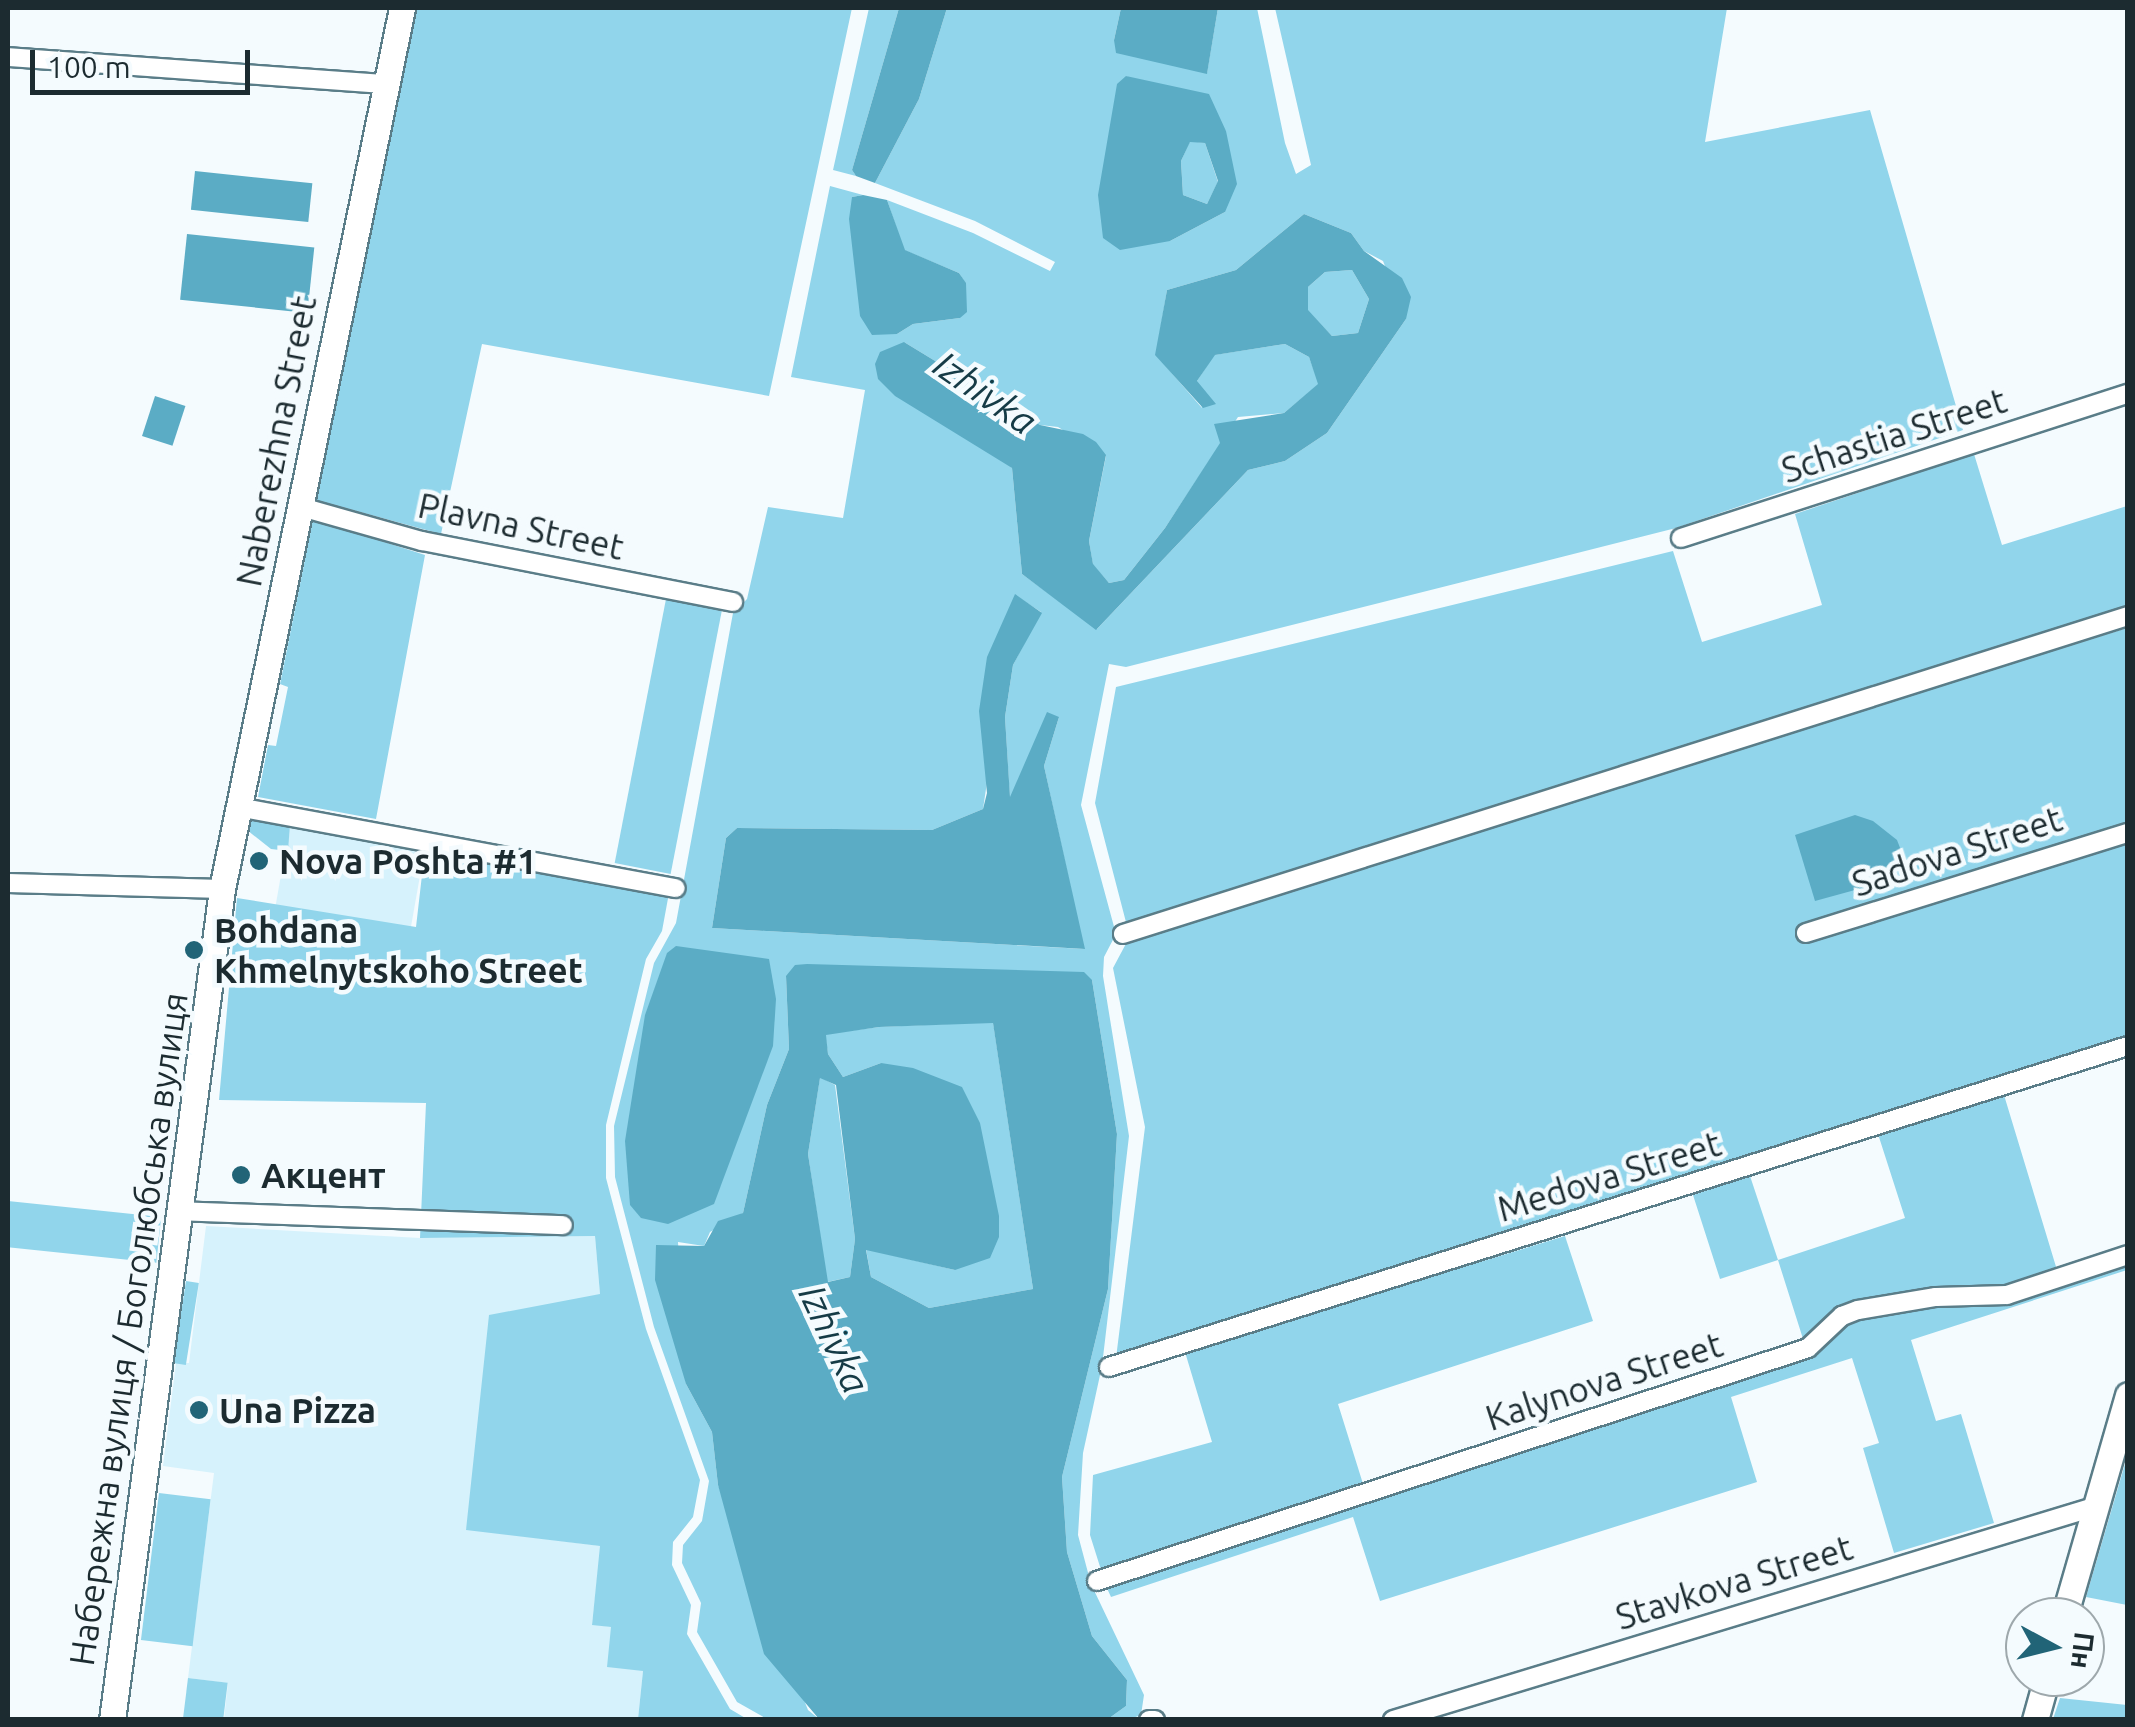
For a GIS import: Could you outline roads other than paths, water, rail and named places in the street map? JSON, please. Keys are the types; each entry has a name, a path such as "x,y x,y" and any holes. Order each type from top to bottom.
{"street":[{"name":"Naberezhna Street","path":"222,889 402,8"},
{"path":"8,58 386,84"},
{"name":"Schastia Street","path":"1681,538 2128,394"},
{"name":"Plavna Street","path":"298,506 422,541 733,602"},
{"path":"1124,934 2128,616"},
{"path":"238,807 676,888"},
{"name":"Sadova Street","path":"1806,934 2128,832"},
{"path":"8,883 222,889"},
{"name":"Набережна вулиця / Боголюбська вулиця","path":"112,1720 222,889"},
{"name":"Medova Street","path":"1109,1367 2128,1046"},
{"path":"177,1211 562,1225"},
{"name":"Kalynova Street","path":"1097,1581 1808,1348 1842,1316 1858,1310 1936,1296 2007,1295 2128,1255"},
{"path":"2069,1597 2128,1394"},
{"name":"Stavkova Street","path":"1393,1720 2094,1507"}],"water":[{"path":"899,8 947,8 919,99 875,183 856,176 852,170"},
{"path":"1121,8 1218,8 1207,74 1116,53 1114,40"},
{"path":"1126,76 1209,94 1226,131 1237,184 1225,212 1170,241 1120,250 1103,238 1098,195 1117,84","holes":["1190,142 1205,143 1218,181 1207,204 1183,195 1181,161"]},
{"path":"195,171 312,183 308,222 191,210"},
{"path":"852,197 887,200 905,250 959,273 966,283 967,312 960,318 913,324 897,334 872,335 860,316 849,219"},
{"name":"Izhivka","path":"1304,214 1351,233 1364,251 1402,278 1411,297 1406,319 1327,433 1285,461 1248,470 1096,630 1022,574 1012,468 895,396 878,379 875,364 880,352 904,342 1040,425 1083,434 1096,442 1106,455 1089,541 1093,564 1109,583 1124,580 1165,528 1220,443 1214,424 1284,413 1318,384 1309,357 1285,344 1215,355 1197,381 1216,404 1203,408 1155,355 1167,290 1236,270","holes":["1352,270 1369,299 1358,333 1332,336 1308,310 1308,287 1325,272"]},
{"path":"187,234 314,247 307,313 180,300"},
{"path":"155,396 185,406 172,446 142,436"},
{"path":"1015,594 1042,613 1013,665 1005,717 1010,797 1047,712 1059,717 1044,766 1085,949 712,928 726,838 737,828 932,830 983,809 987,793 979,711 987,657"},
{"path":"1855,815 1873,821 1897,840 1902,853 1884,882 1815,901 1795,835"},
{"path":"676,946 769,959 776,999 773,1046 714,1204 668,1224 641,1218 630,1205 625,1141 645,1015 667,953"},
{"name":"Izhivka","path":"795,965 1084,972 1092,980 1117,1134 1108,1289 1062,1477 1067,1552 1092,1636 1127,1680 1126,1706 1108,1719 819,1719 764,1654 718,1485 712,1432 686,1384 655,1280 656,1245 704,1246 718,1221 743,1213 767,1105 789,1049 786,976","holes":["993,1023 1033,1289 929,1308 871,1277 866,1250 955,1270 990,1258 999,1237 999,1216 980,1123 962,1087 913,1068 881,1063 843,1077 828,1054 826,1035 879,1027","820,1078 836,1085 855,1239 850,1277 828,1282 808,1154"]}],"place":[{"name":"Nova Poshta #1","path":"259,861"},
{"name":"Bohdana Khmelnytskoho Street","path":"194,950"},
{"name":"Акцент","path":"241,1175"},
{"name":"Una Pizza","path":"199,1410"}]}
